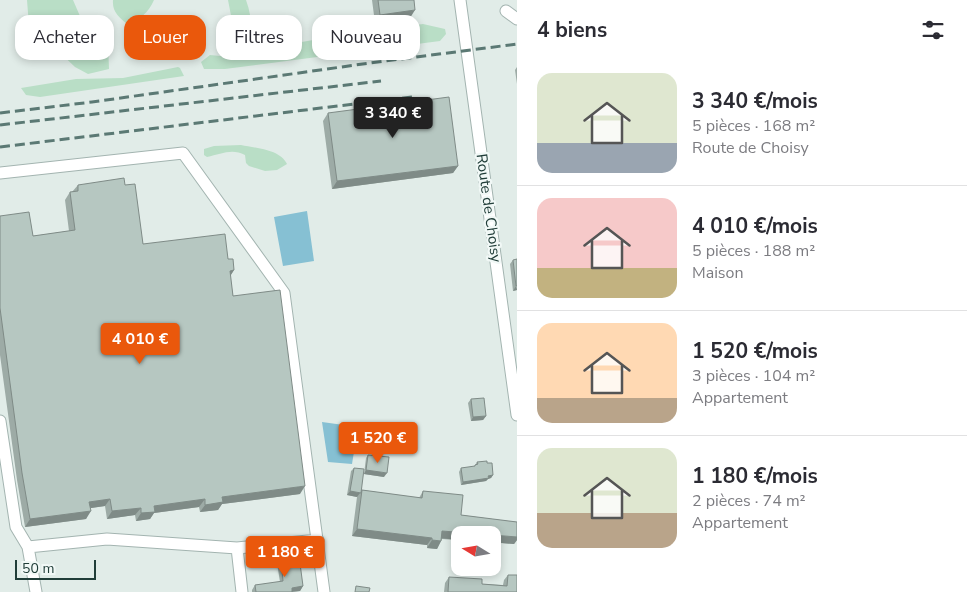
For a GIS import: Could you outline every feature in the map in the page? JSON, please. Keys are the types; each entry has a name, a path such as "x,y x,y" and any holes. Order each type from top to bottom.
{"street":[{"name":"Route de Choisy","path":"460,0 517,415"},
{"path":"506,11 517,19"},
{"path":"0,173 183,153 284,293 324,592"},
{"path":"0,421 16,527 28,547 36,592"},
{"path":"28,547 107,539 237,548 318,540"},
{"path":"237,548 242,592"}],"green space":[{"path":"27,0 73,0 80,15 28,15"},
{"path":"113,0 154,0 143,15 124,15 124,21 115,11"},
{"path":"228,0 246,0 250,15 231,15"},
{"path":"420,24 445,29 446,34 440,41 420,44"},
{"path":"312,40 312,58 302,59 302,42"},
{"path":"210,55 216,56 216,60 294,60 225,69 204,69 201,62"},
{"path":"68,60 109,60 109,69 88,74 75,67"},
{"path":"178,67 184,76 40,97 26,95 21,88 76,79 123,78"},
{"path":"241,145 273,152 284,159 287,164 277,170 265,171 249,166 246,163 245,155 240,153 226,152 207,157 204,155 204,149 214,146"}],"water":[{"path":"307,211 314,261 283,266 274,217"},
{"path":"322,422 358,427 352,464 328,462"}],"building":[{"path":"378,0 414,0 415,10 380,15"},
{"path":"449,97 458,166 337,181 328,113"},
{"path":"124,178 125,185 135,184 143,244 225,234 228,259 233,259 234,270 230,271 233,296 280,290 305,486 222,497 223,502 205,505 205,499 154,506 155,512 141,513 141,508 112,511 110,499 89,502 91,511 30,519 0,308 0,216 29,212 33,236 75,230 70,192 78,191 78,185"},
{"path":"517,259 517,286 516,286 513,260"},
{"path":"484,398 486,416 473,417 471,399"},
{"path":"368,455 389,457 387,473 366,470"},
{"path":"487,461 487,463 492,463 493,475 488,476 489,478 463,482 461,468 475,466 478,464 477,462"},
{"path":"354,468 364,469 361,493 350,491"},
{"path":"362,490 422,498 423,491 463,495 461,515 517,522 517,537 501,536 501,526 451,526 451,532 442,531 441,541 432,540 432,538 357,529"},
{"path":"299,556 303,586 292,588 292,592 256,592 255,585 283,581 281,559"},
{"path":"508,575 517,575 517,592 448,592 449,577 482,579 482,584 507,586"},
{"path":"356,586 370,588 369,592 355,592"}],"railway":[{"path":"0,113 517,44"},
{"path":"0,125 381,81"},
{"path":"0,147 412,97"}]}
